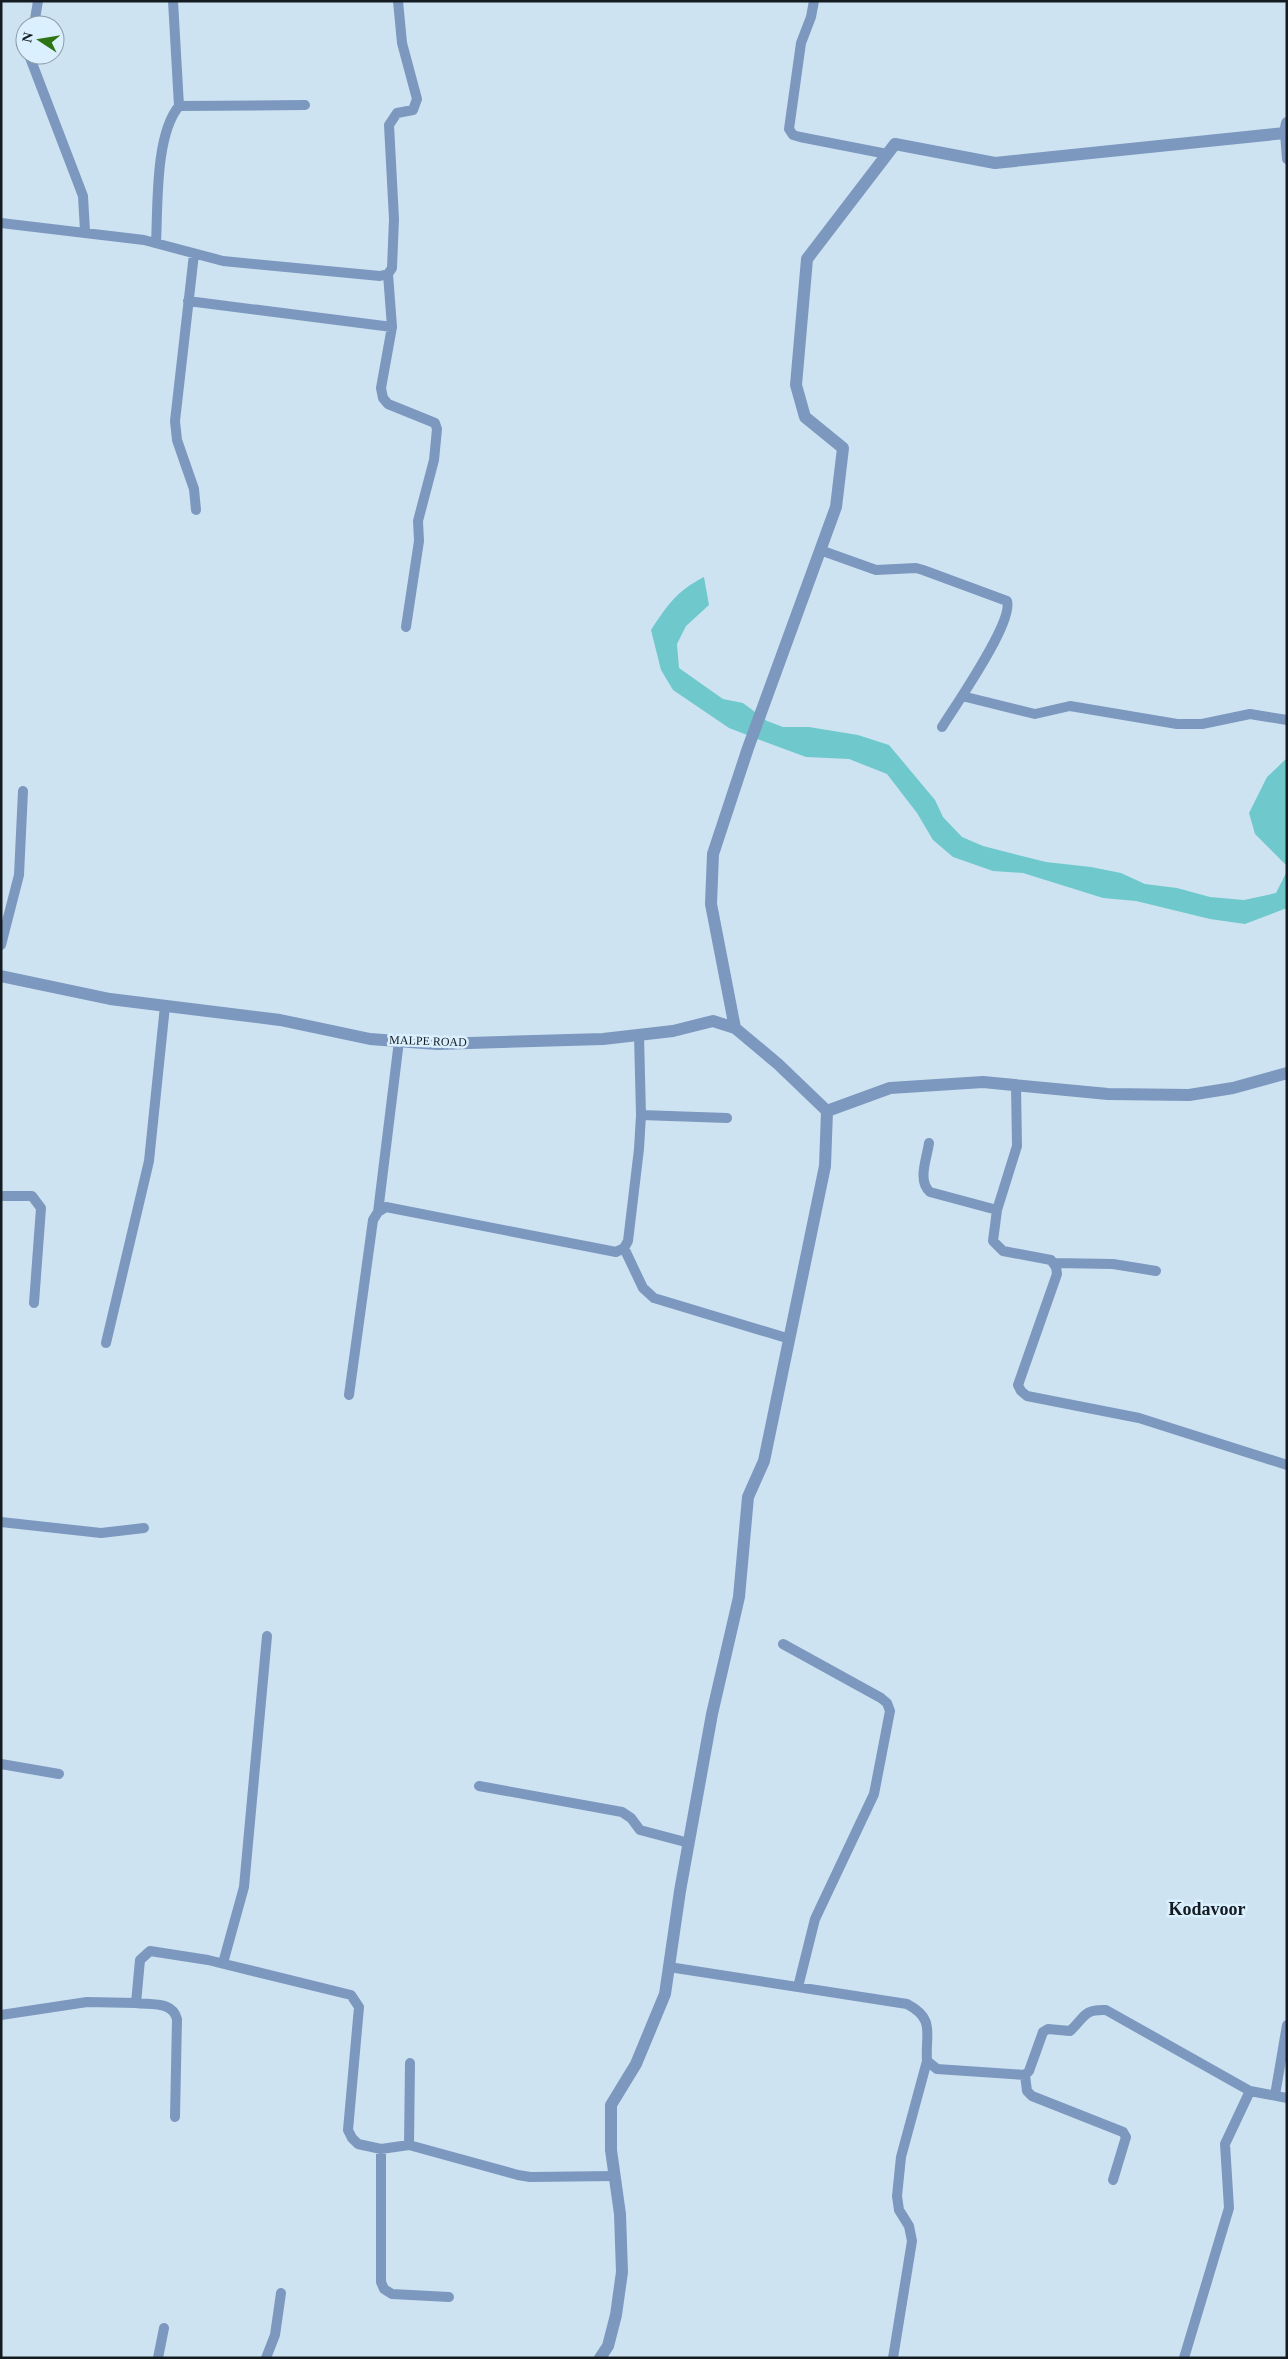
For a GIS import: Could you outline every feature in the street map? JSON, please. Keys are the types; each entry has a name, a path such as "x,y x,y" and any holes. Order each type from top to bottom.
{"street":[{"path":"36,15 38,1"},
{"path":"156,243 163,145 171,116 180,106 173,1"},
{"path":"398,1 402,42 417,99 414,110 397,113 389,125 394,219 392,268 388,274 392,327 381,388 383,398 388,404 435,423 437,429 434,460 418,521 419,541 406,626"},
{"path":"814,1 799,51 789,128 793,135 800,138 887,154"},
{"path":"33,65 83,196 84,232"},
{"path":"180,106 305,105"},
{"path":"735,1028 711,904 713,854 748,748 836,507 843,448 805,417 796,385 807,258 895,144 995,163 1286,128 1287,159"},
{"path":"1,223 84,232 156,243 223,261 380,276 388,274"},
{"path":"194,254 175,431 194,489 196,510"},
{"path":"188,301 392,327"},
{"path":"820,550 876,570 916,568 1007,601 1008,610 987,657 942,727"},
{"path":"962,696 1035,714 1070,706 1177,724 1202,724 1250,714 1287,720"},
{"path":"1,945 19,875 23,791"},
{"name":"MALPE ROAD","path":"1,976 110,999 280,1020 370,1039 399,1041 456,1043 604,1039 672,1031 713,1021 735,1028 778,1064 827,1111"},
{"path":"106,1343 149,1161 165,1006"},
{"path":"349,1395 373,1220 378,1212 386,1206 616,1252 624,1248 628,1241 639,1149 641,1115 639,1035"},
{"path":"378,1212 399,1041"},
{"path":"600,2358 608,2346 616,2315 622,2272 620,2214 611,2150 611,2105 636,2064 665,1994 712,1714 739,1597 748,1497 764,1461 790,1339 825,1166 827,1111 890,1088 983,1082 1108,1094 1189,1095 1233,1088 1287,1074"},
{"path":"1016,1085 1017,1146 997,1210 993,1232 997,1247 1003,1251 1050,1260 1054,1263 1113,1264 1156,1271"},
{"path":"641,1115 727,1118"},
{"path":"929,1143 923,1180 925,1187 930,1192 997,1210"},
{"path":"1,1196 32,1196 38,1200 41,1208 34,1303"},
{"path":"624,1248 643,1288 654,1298 790,1339"},
{"path":"1054,1263 1057,1274 1018,1385 1021,1392 1027,1396 1139,1418 1287,1465"},
{"path":"1,1522 101,1533 144,1528"},
{"path":"223,1963 244,1887 267,1636"},
{"path":"783,1644 881,1698 887,1703 890,1711 874,1794 812,1927 798,1988"},
{"path":"1,1764 59,1774"},
{"path":"479,1786 622,1812 631,1818 640,1830 689,1843"},
{"path":"136,2003 140,1960 150,1951 223,1963 351,1995 359,2007 348,2130 358,2144 381,2149 409,2145 530,2177 615,2176"},
{"path":"669,1967 907,2004 920,2011 928,2023 927,2061 901,2157 897,2196 899,2210 909,2226 912,2241 893,2358"},
{"path":"1,2015 87,2002 169,2006 175,2012 177,2019 175,2117"},
{"path":"927,2061 937,2070 1025,2075 1029,2071 1044,2032 1048,2029 1070,2031 1080,2017 1089,2011 1106,2010 1250,2091 1287,2098"},
{"path":"1275,2095 1287,2025"},
{"path":"409,2145 410,2063"},
{"path":"1025,2075 1027,2091 1032,2096 1123,2132 1126,2137 1125,2144 1113,2180"},
{"path":"1184,2358 1229,2208 1225,2144 1250,2091"},
{"path":"381,2149 381,2282 384,2289 392,2294 449,2297"},
{"path":"266,2358 275,2335 281,2293"},
{"path":"158,2358 164,2328"}],"shaded area":[{"path":"704,577 709,605 686,626 677,644 679,668 723,699 743,703 767,721 783,727 809,727 858,735 889,745 935,800 943,817 962,837 983,846 1046,862 1091,867 1121,873 1145,884 1177,888 1210,897 1244,900 1276,893 1287,871 1287,908 1245,924 1210,919 1136,901 1103,898 1023,873 993,871 953,857 933,840 917,813 887,774 849,759 806,757 729,728 673,690 661,670 651,630 680,593"},
{"path":"1287,758 1287,866 1255,834 1249,813 1267,777"}],"district":[{"name":"Kodavoor","path":"1207,1909"}]}
